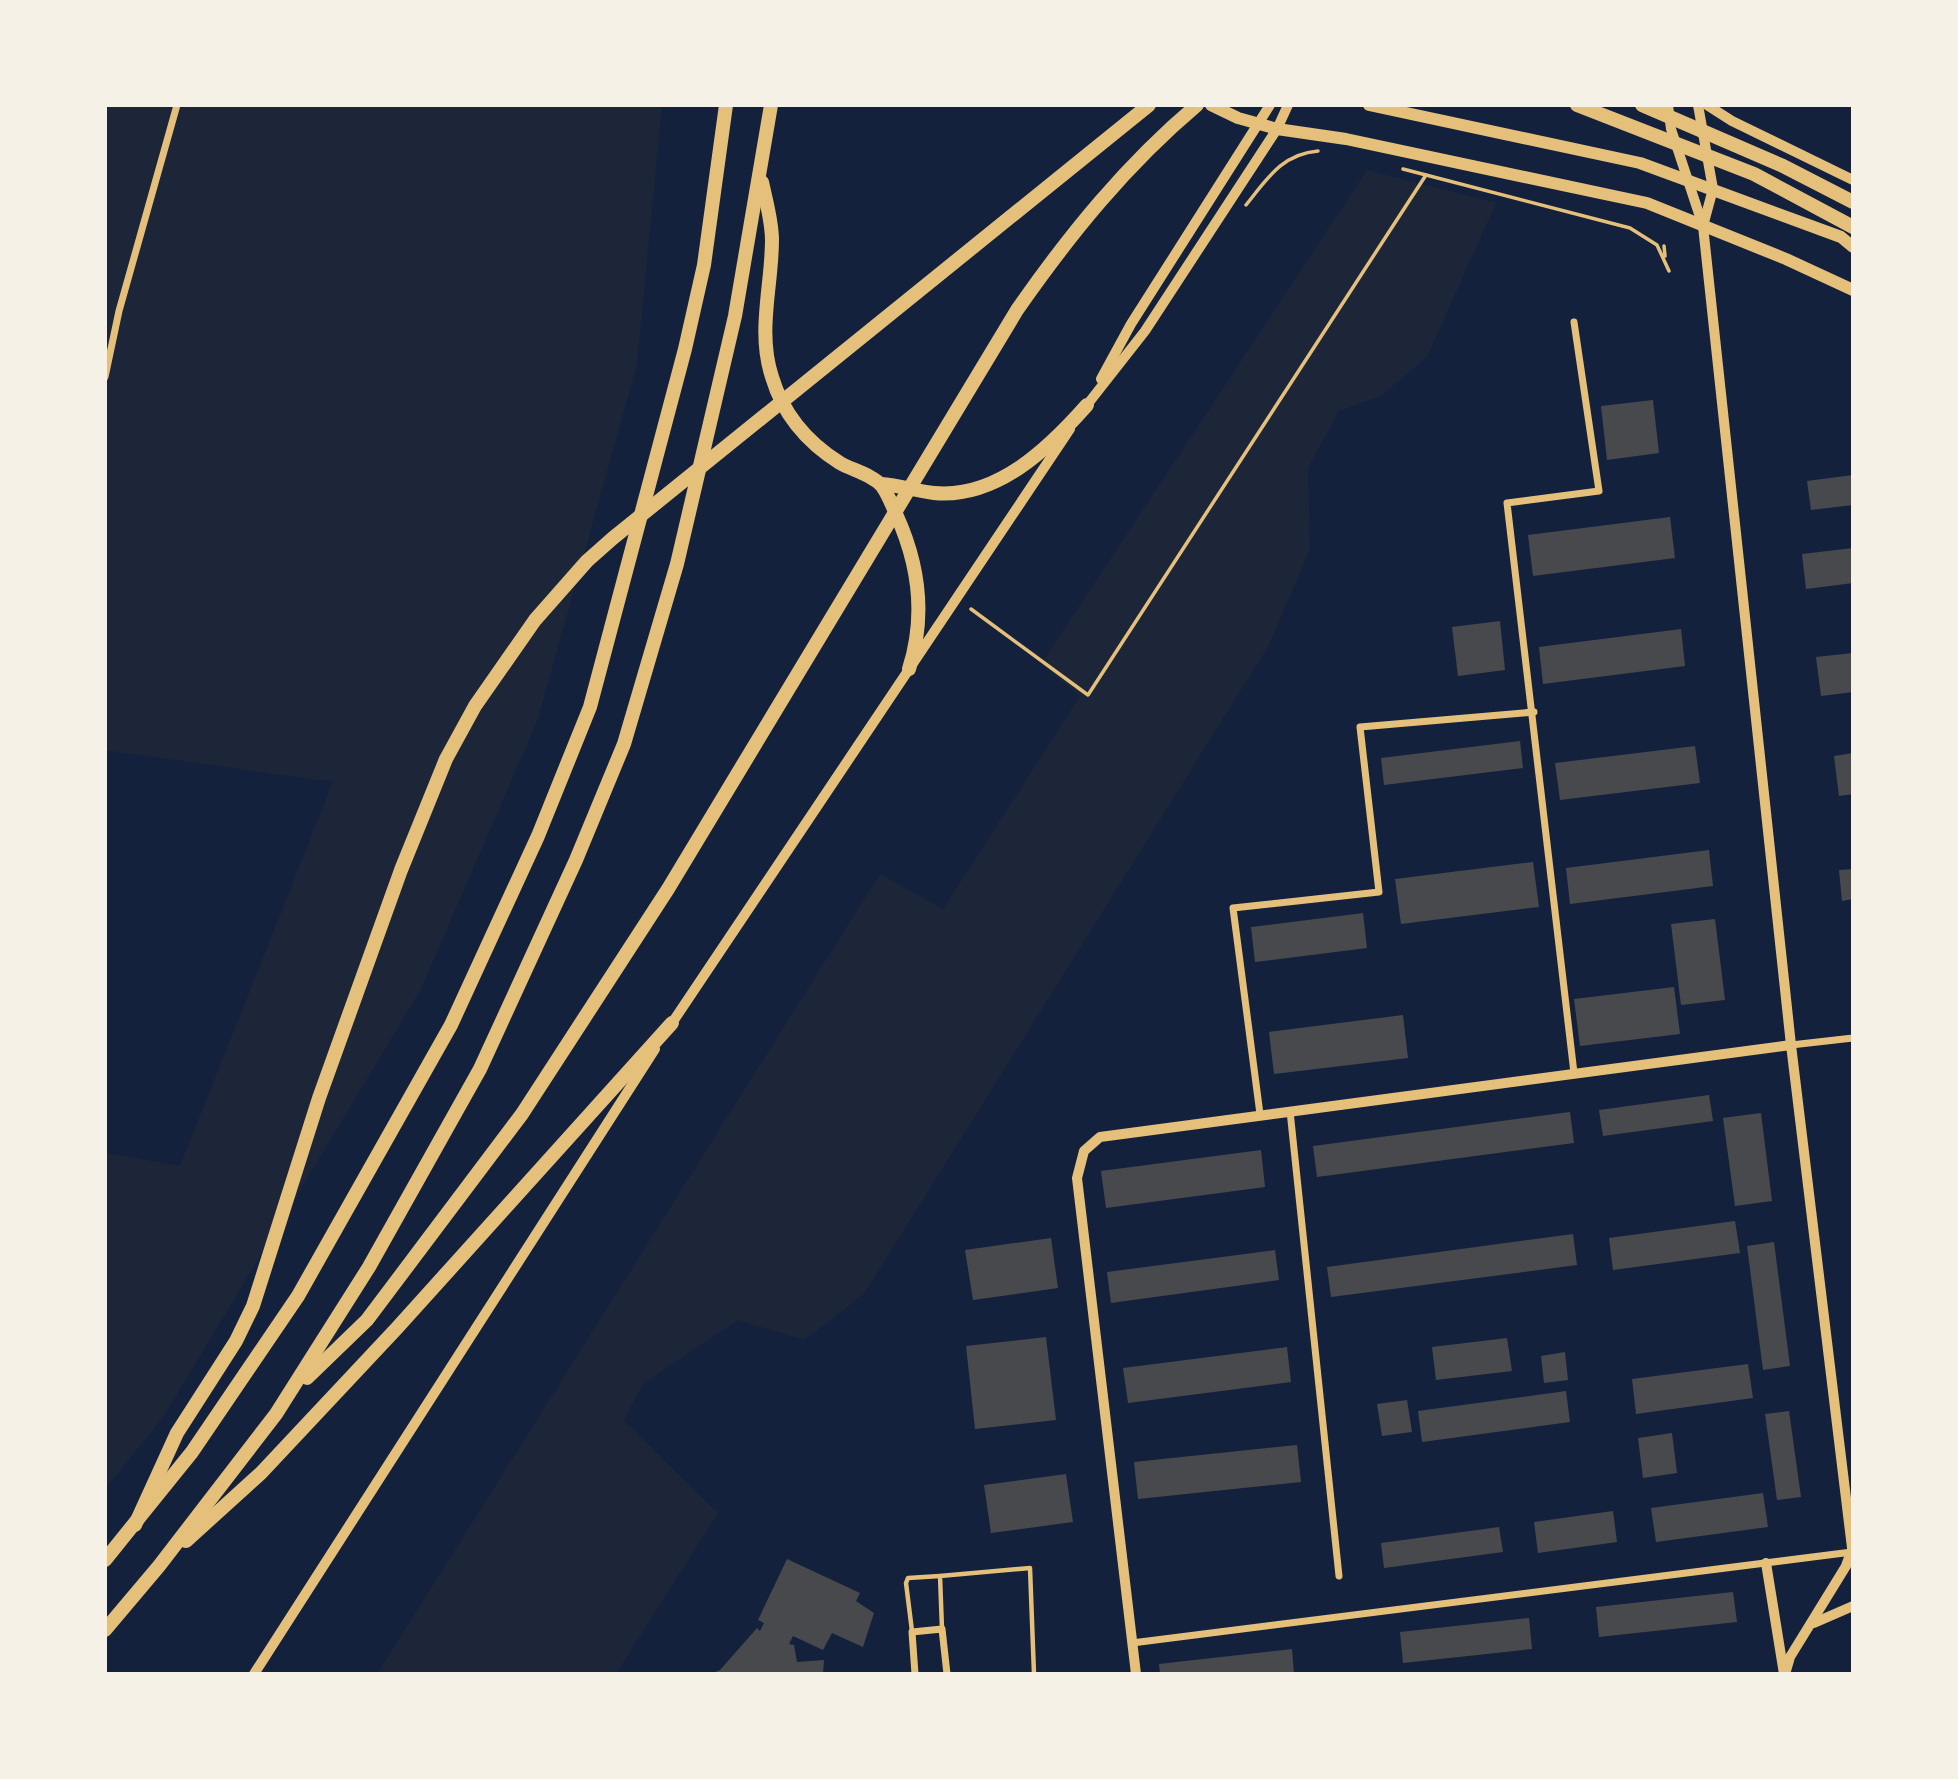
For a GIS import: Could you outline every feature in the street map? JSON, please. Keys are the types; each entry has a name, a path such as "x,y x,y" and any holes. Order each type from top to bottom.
{"highway":[{"path":"105,1560 192,1452 298,1296 451,1025 538,836 590,707 685,349 704,264 726,105"},
{"path":"276,1414 369,1267 480,1069 544,935 615,770 655,644 723,375 771,105"},
{"path":"135,1525 177,1433 236,1340 253,1306 319,1098 435,783 475,706 549,601 587,561 1149,105"},
{"path":"105,1630 159,1566 276,1414 323,1360 367,1320 522,1115 668,889 1017,310 1073,231 1102,197 1167,130 1197,105"},
{"path":"1577,105 1754,174 1853,227"},
{"path":"1642,105 1764,156 1853,201"},
{"path":"762,163 772,237 765,334 775,386 802,433 840,463 881,484 933,493 984,485 1037,457 1087,405"},
{"path":"881,484 904,532 915,564 918,629 909,669"},
{"path":"159,1566 261,1474 397,1328 672,1023"}],"main road":[{"path":"1211,105 1256,125 1277,130 1346,139 1647,203 1786,259 1853,290"},
{"path":"1369,105 1640,163 1849,242"}],"street":[{"path":"105,377 119,311 177,105"},
{"path":"1087,405 1131,324 1270,105"},
{"path":"254,1674 672,1023 1087,405 1145,331 1277,130 1288,105"},
{"path":"1668,105 1671,130 1703,226 1791,1045 1852,1554 1795,1649 1785,1674"},
{"path":"1698,105 1713,189 1703,226"},
{"path":"1707,105 1732,121 1853,180"},
{"path":"1574,322 1599,491 1507,503 1534,712 1574,1073"},
{"path":"1260,1115 1233,908 1379,892 1360,727 1534,712"},
{"path":"1136,1674 1077,1178 1084,1152 1100,1137 1853,1038"},
{"path":"1290,1111 1339,1576"},
{"path":"1132,1643 1852,1554"},
{"path":"1766,1563 1785,1674"},
{"path":"1813,1623 1853,1606"},
{"path":"915,1674 912,1632 942,1629 947,1674"}],"lane":[{"path":"912,1632 906,1583 908,1578 1030,1568 1034,1674"},
{"path":"940,1576 942,1629"}],"path":[{"path":"1245,207 1277,166 1301,152 1323,151"},
{"path":"1400,168 1630,228 1657,245 1665,258"},
{"path":"971,608 1088,695 1426,175"},
{"path":"1664,246 1669,271"}],"shaded area":[{"path":"105,105 662,105 637,364 538,719 421,989 164,1416 105,1489 105,1153 180,1166 333,782 105,750"},
{"path":"1367,170 1496,203 1427,357 1381,396 1339,411 1308,468 1310,549 1269,645 864,1294 804,1340 738,1320 644,1383 623,1420 718,1513 616,1674 377,1674 880,874 943,909 1080,696 1041,664"}],"building":[{"path":"1653,400 1659,453 1607,460 1601,406"},
{"path":"1853,475 1853,505 1811,510 1807,481"},
{"path":"1670,517 1675,558 1533,576 1528,535"},
{"path":"1853,548 1853,583 1806,589 1802,554"},
{"path":"1500,621 1505,670 1458,676 1452,627"},
{"path":"1681,629 1685,666 1543,684 1539,647"},
{"path":"1853,653 1853,692 1821,696 1816,657"},
{"path":"1520,741 1523,768 1384,785 1381,758"},
{"path":"1695,746 1700,783 1560,800 1555,763"},
{"path":"1853,753 1853,794 1839,796 1834,756"},
{"path":"1709,850 1713,886 1570,904 1566,868"},
{"path":"1533,862 1539,907 1401,924 1395,879"},
{"path":"1853,869 1853,899 1842,901 1839,870"},
{"path":"1363,913 1367,948 1255,962 1251,927"},
{"path":"1715,919 1725,1000 1681,1005 1671,924"},
{"path":"1674,987 1680,1034 1580,1046 1574,999"},
{"path":"1403,1015 1408,1058 1274,1074 1269,1032"},
{"path":"1709,1095 1713,1121 1603,1136 1599,1110"},
{"path":"1570,1112 1574,1143 1317,1177 1313,1146"},
{"path":"1761,1113 1772,1201 1735,1206 1723,1118"},
{"path":"1261,1150 1265,1187 1106,1208 1101,1171"},
{"path":"1735,1221 1740,1253 1613,1270 1609,1238"},
{"path":"1573,1234 1577,1265 1331,1297 1327,1267"},
{"path":"1051,1238 1058,1288 973,1300 965,1250"},
{"path":"1774,1242 1790,1366 1763,1370 1747,1246"},
{"path":"1275,1250 1279,1280 1111,1303 1107,1272"},
{"path":"1046,1337 1056,1420 975,1429 966,1346"},
{"path":"1507,1338 1512,1371 1436,1380 1432,1347"},
{"path":"1287,1347 1291,1382 1128,1403 1123,1368"},
{"path":"1565,1352 1568,1380 1544,1383 1541,1356"},
{"path":"1748,1364 1753,1398 1636,1414 1632,1379"},
{"path":"1566,1391 1570,1422 1422,1442 1418,1411"},
{"path":"1407,1400 1412,1432 1382,1436 1377,1404"},
{"path":"1789,1411 1801,1497 1777,1500 1765,1414"},
{"path":"1672,1433 1677,1473 1643,1478 1638,1438"},
{"path":"1297,1445 1301,1482 1138,1499 1134,1462"},
{"path":"1066,1474 1073,1522 991,1533 984,1485"},
{"path":"1763,1493 1768,1527 1656,1542 1651,1508"},
{"path":"1613,1511 1617,1542 1538,1553 1534,1522"},
{"path":"1499,1527 1503,1552 1384,1568 1381,1543"},
{"path":"787,1559 860,1593 856,1601 874,1613 863,1647 832,1633 823,1650 793,1636 789,1644 794,1645 797,1662 824,1660 823,1674 711,1674 720,1670 757,1628 760,1631 764,1623 758,1620"},
{"path":"1733,1592 1737,1622 1599,1637 1596,1607"},
{"path":"1529,1618 1532,1649 1403,1663 1400,1632"},
{"path":"1292,1649 1294,1674 1160,1674 1159,1664"}]}
